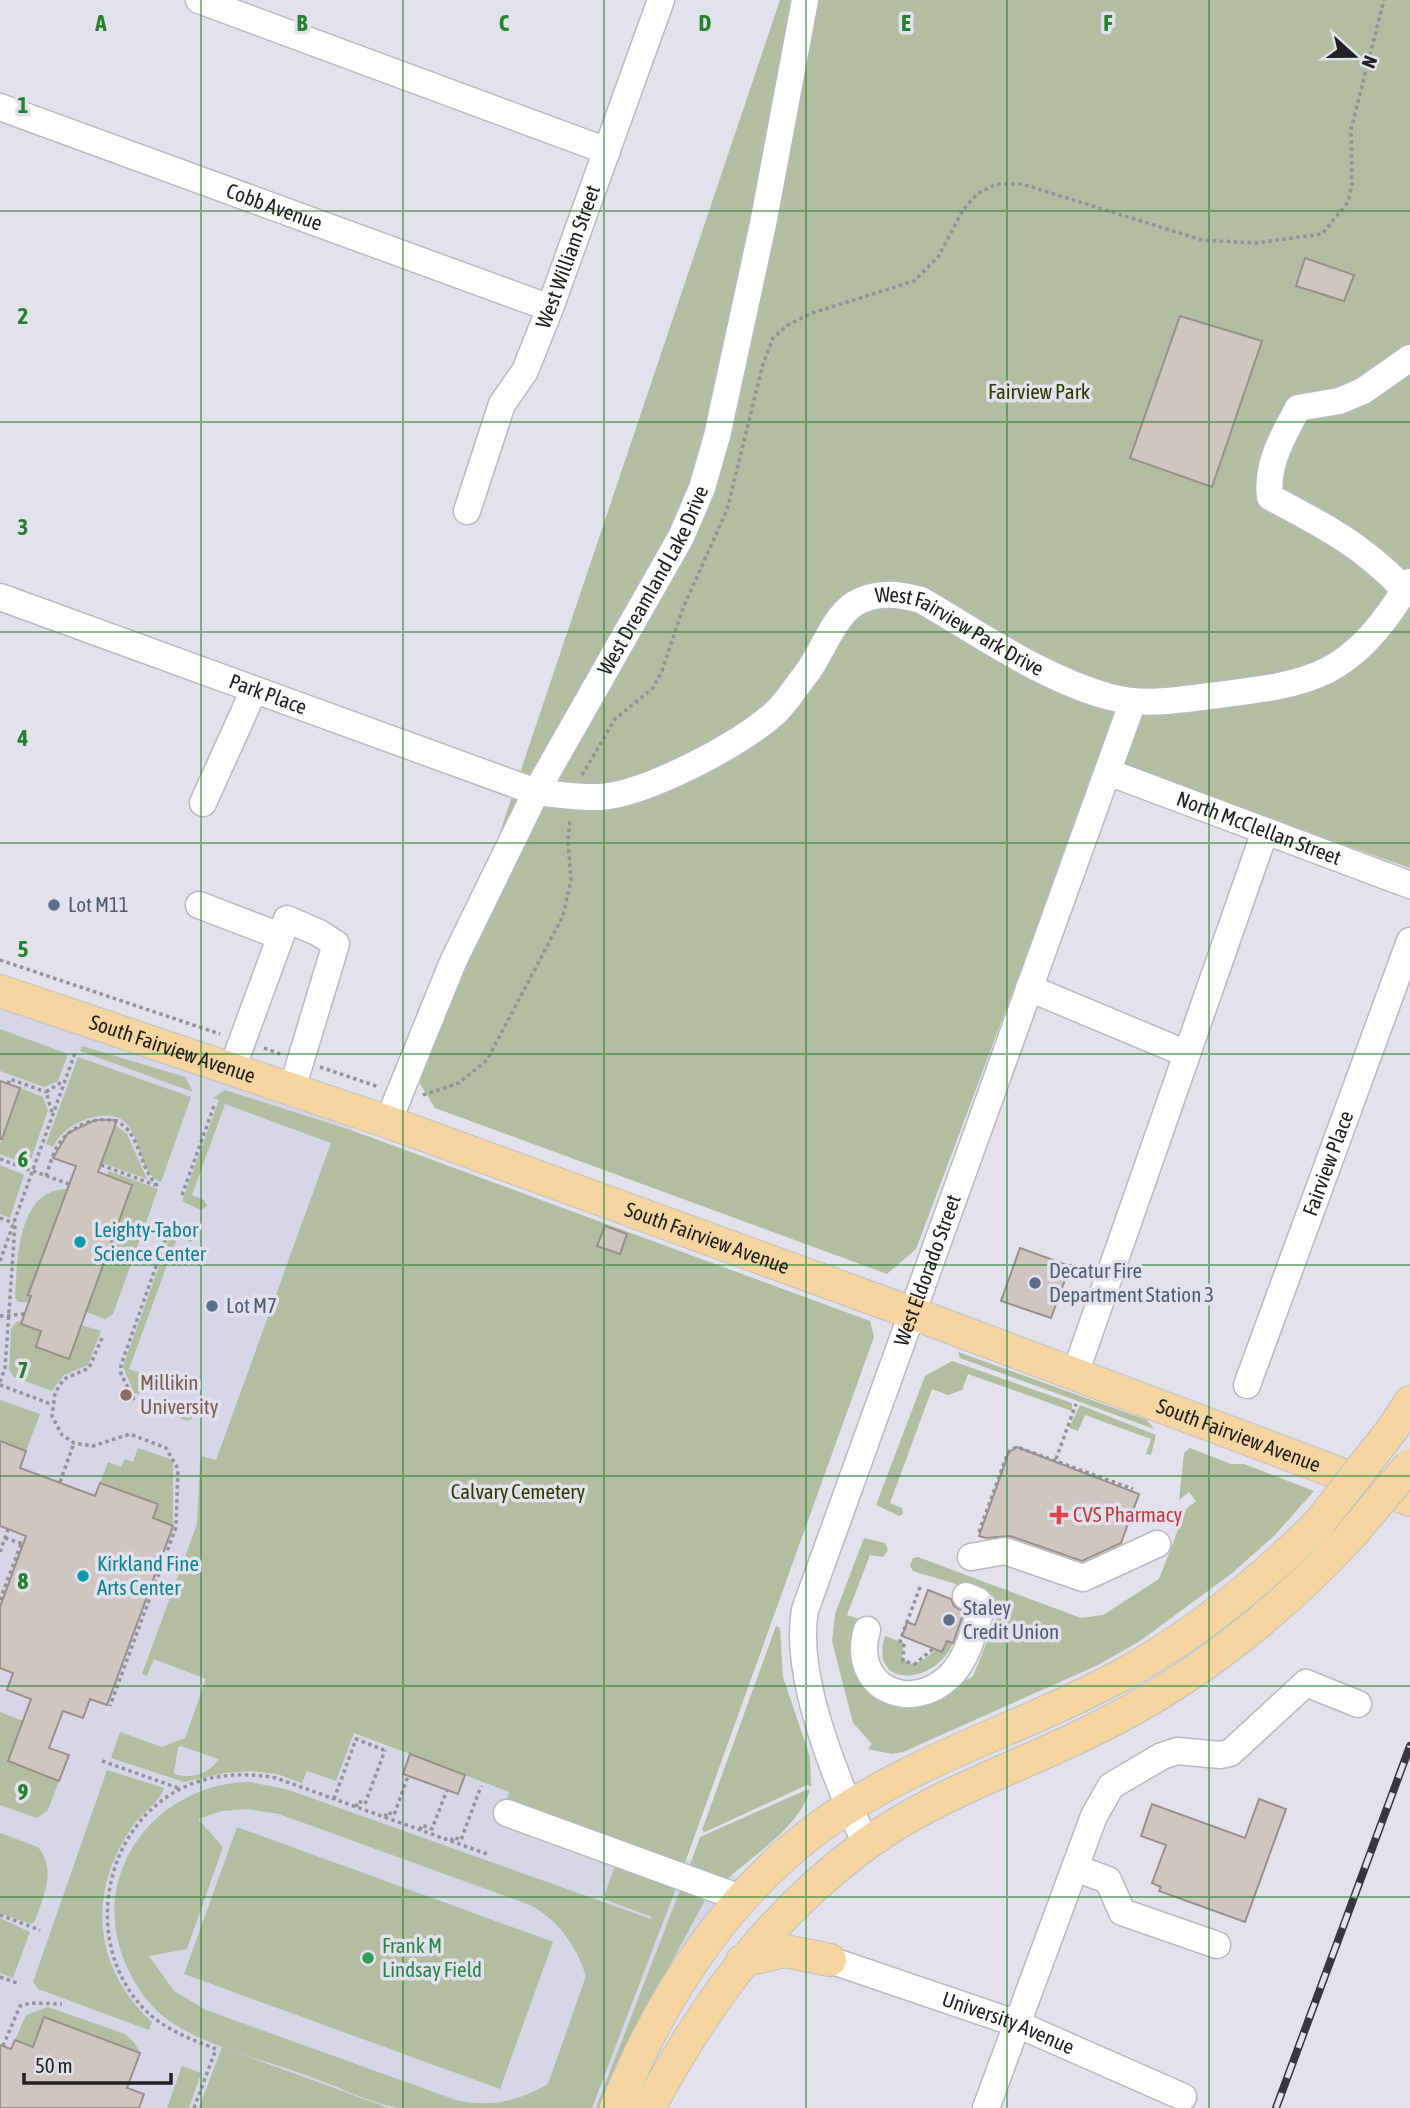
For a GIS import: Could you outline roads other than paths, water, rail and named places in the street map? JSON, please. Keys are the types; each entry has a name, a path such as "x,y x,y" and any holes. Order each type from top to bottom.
{"main road":[{"name":"South Fairview Avenue","path":"0,991 237,1055 296,1075 388,1122 912,1313 1076,1389 1410,1500"},
{"path":"616,2108 634,2065 678,1980 743,1899 795,1847 849,1807 914,1771 1087,1692 1160,1653 1237,1598 1320,1521 1402,1415"},
{"path":"649,2108 695,2026 742,1961 782,1918 866,1844 950,1797 1147,1702 1236,1642 1273,1612 1352,1534 1410,1465"},
{"path":"742,1961 785,1951 830,1960"}],"street":[{"path":"199,0 607,151"},
{"name":"West William Street","path":"467,510 502,404 525,371 550,308 661,0"},
{"name":"West Dreamland Lake Drive","path":"388,1122 453,962 536,792 681,537 702,488 717,436 763,224 805,0"},
{"name":"Cobb Avenue","path":"0,107 550,308"},
{"path":"1408,586 1338,532 1270,497 1269,483 1278,444 1298,408 1339,401 1363,391 1410,358"},
{"name":"West Fairview Park Drive","path":"536,792 601,797 653,781 716,755 776,712 813,666 842,616 853,605 872,596 898,594 921,600 1070,682 1112,698 1154,703 1266,689 1318,677 1366,643 1408,586"},
{"name":"Park Place","path":"0,597 536,792"},
{"path":"202,803 254,690"},
{"name":"West Eldorado Street","path":"866,1844 849,1807 810,1686 802,1652 801,1631 805,1610 1133,701"},
{"name":"North McClellan Street","path":"1108,772 1410,886"},
{"path":"1076,1389 1187,1054 1265,831"},
{"path":"198,905 280,936"},
{"path":"237,1055 287,919 336,944 296,1075"},
{"name":"Fairview Place","path":"1247,1385 1410,941"},
{"path":"1029,988 1187,1054"},
{"path":"978,1549 1005,1551 1083,1578 1155,1549"},
{"path":"872,1632 863,1652 866,1665 877,1682 902,1694 924,1692 947,1678 962,1659 982,1606 978,1601 966,1596"},
{"path":"986,2108 1015,2023 1098,1805 1111,1786 1172,1751 1220,1755 1230,1753 1306,1684 1358,1704"},
{"path":"507,1813 743,1899"},
{"path":"1076,1868 1108,1880 1122,1912 1217,1945"},
{"name":"University Avenue","path":"830,1960 1015,2023 1183,2097"}],"railway":[{"path":"1276,2108 1410,1746"}],"place":[{"name":"Lot M11","path":"54,905"},
{"name":"Leighty-Tabor Science Center","path":"80,1242"},
{"name":"Decatur Fire Department Station 3","path":"1035,1283"},
{"name":"Lot M7","path":"212,1306"},
{"name":"Millikin University","path":"126,1395"},
{"name":"CVS Pharmacy","path":"1059,1515"},
{"name":"Kirkland Fine Arts Center","path":"83,1576"},
{"name":"Staley Credit Union","path":"949,1620"},
{"name":"Frank M Lindsay Field","path":"368,1958"}],"park label":[{"name":"Fairview Park","path":"1039,392"},
{"name":"Calvary Cemetery","path":"518,1492"}]}
